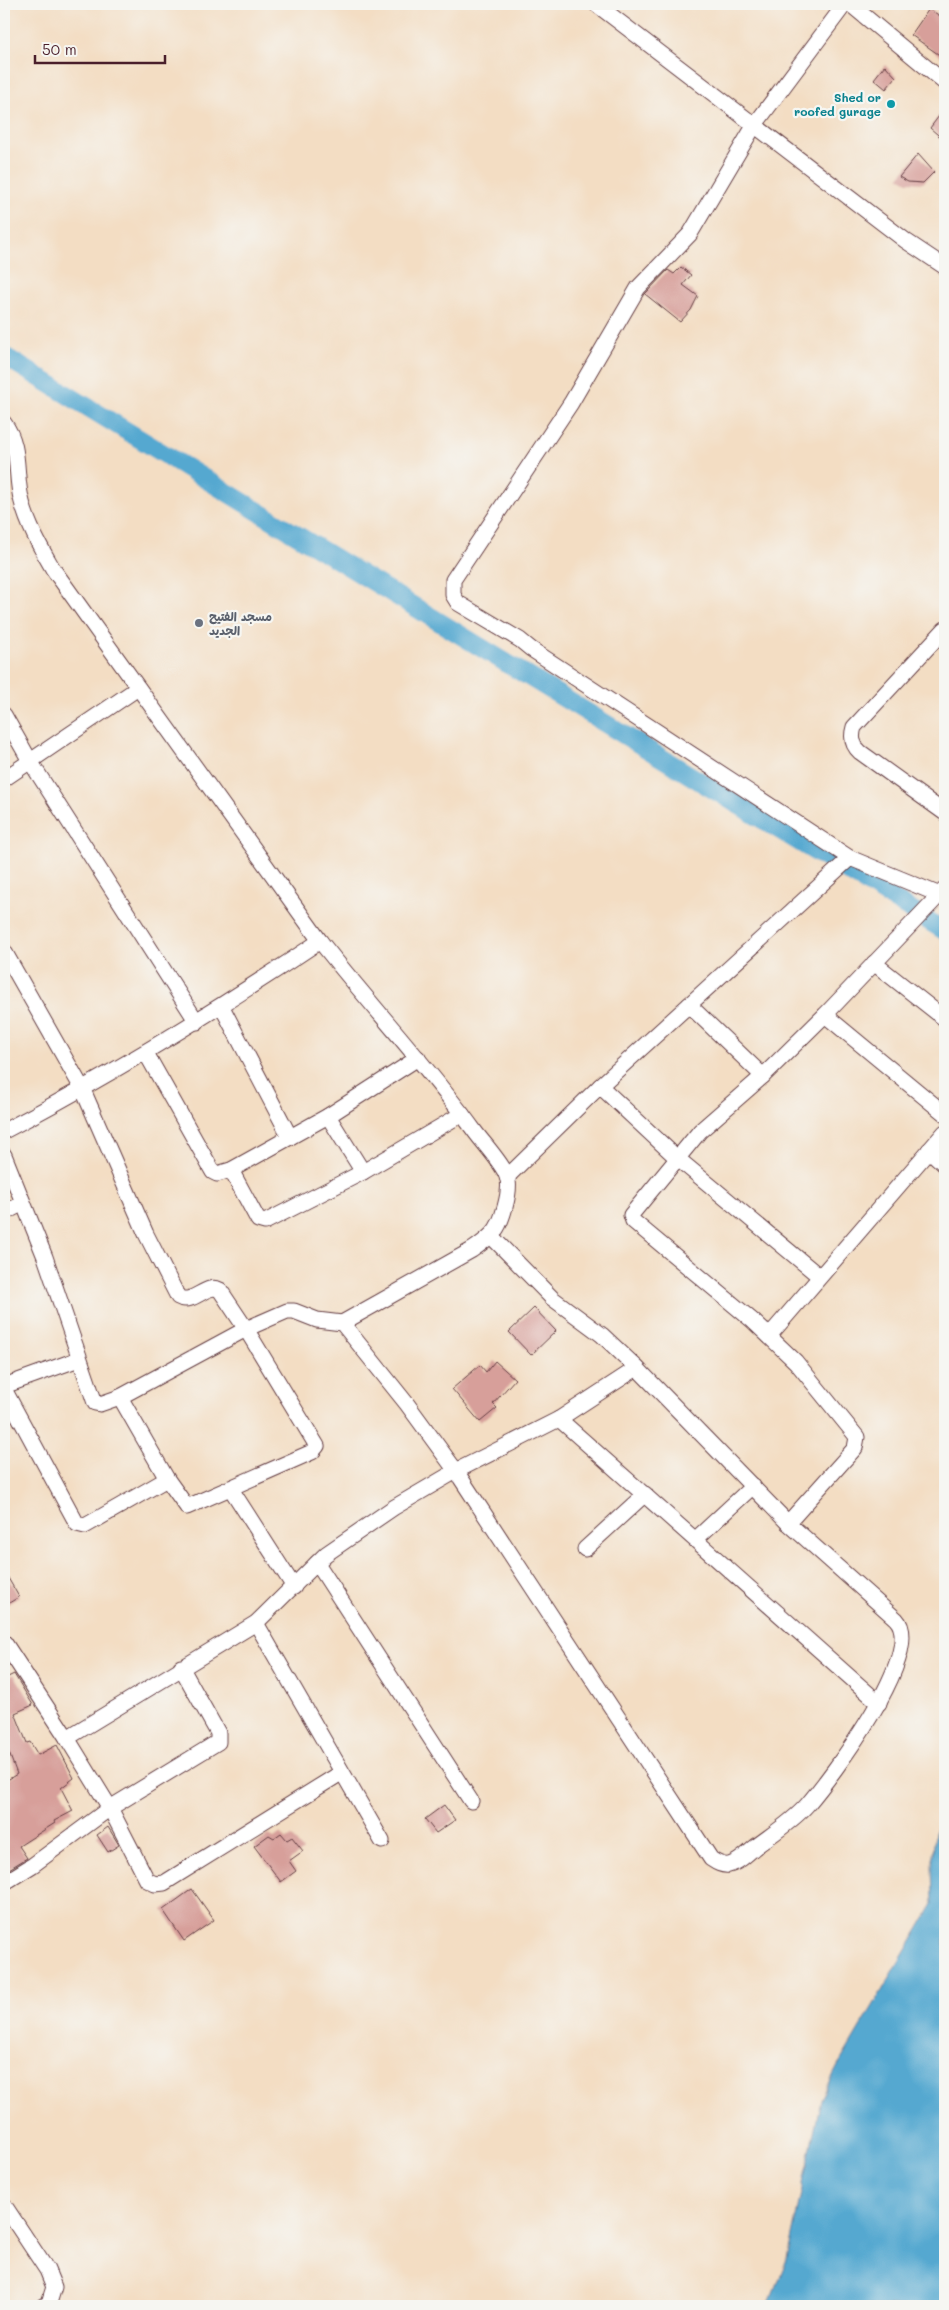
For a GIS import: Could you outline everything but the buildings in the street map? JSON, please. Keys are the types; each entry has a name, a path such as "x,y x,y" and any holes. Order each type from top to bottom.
{"street":[{"path":"596,4 906,241 945,268"},
{"path":"788,1523 855,1448 857,1436 796,1362 730,1299 631,1218 632,1213 700,1131 763,1076 943,894 850,858 530,650 520,640 458,603 452,595 453,580 571,403 638,288 690,234 754,126 845,4"},
{"path":"850,4 945,82"},
{"path":"4,423 10,431 17,454 22,502 45,555 320,941 365,998 418,1058 462,1114 507,1177 505,1204 499,1223 491,1236 472,1250 342,1323 317,1320 291,1310 246,1329 120,1397 100,1404 95,1403 62,1303 4,1155"},
{"path":"942,638 854,727 852,740 860,752 945,813"},
{"path":"4,779 138,688"},
{"path":"4,715 30,762 197,1022"},
{"path":"507,1177 600,1086 850,858"},
{"path":"4,1131 83,1090 146,1053 222,1007 320,941"},
{"path":"4,951 83,1090 146,1234 178,1296 184,1300 189,1300 216,1288 246,1329 317,1446 312,1452 231,1489 187,1506 167,1479 120,1397"},
{"path":"874,963 945,1019"},
{"path":"689,1006 763,1076"},
{"path":"222,1007 290,1137"},
{"path":"825,1015 945,1114"},
{"path":"146,1053 213,1172 221,1174 328,1116 418,1058"},
{"path":"600,1086 677,1158 819,1276"},
{"path":"230,1170 258,1220 261,1222 363,1172 462,1114"},
{"path":"328,1116 363,1172"},
{"path":"768,1336 945,1132"},
{"path":"929,1150 945,1165"},
{"path":"4,1213 23,1203"},
{"path":"342,1323 407,1404 456,1471 716,1862 725,1865 735,1862 806,1806 864,1727 879,1702 903,1643 902,1627 896,1619 788,1523 602,1334 552,1298 491,1236"},
{"path":"79,1359 4,1388 77,1524 85,1526 167,1479"},
{"path":"67,1738 256,1623 317,1563 342,1542 371,1522 456,1471 559,1419 637,1368"},
{"path":"559,1419 879,1702"},
{"path":"696,1539 753,1486"},
{"path":"231,1489 294,1587"},
{"path":"585,1549 645,1494"},
{"path":"317,1563 471,1801"},
{"path":"256,1623 382,1841"},
{"path":"4,1642 110,1808 147,1880 155,1884 164,1883 341,1772"},
{"path":"4,1883 33,1865 110,1808 218,1742 218,1733 181,1667"},
{"path":"4,2206 46,2270 54,2287 49,2303 44,2306"}],"water":[{"path":"945,1810 945,2306 768,2306 787,2259 821,2099 840,2062 933,1904 932,1865 935,1833"}],"waterway":[{"path":"4,356 945,931"}],"place":[{"name":"Shed or roofed gurage","path":"891,104"},
{"name":"مسجد الفتيح الجديد","path":"199,623"}]}
